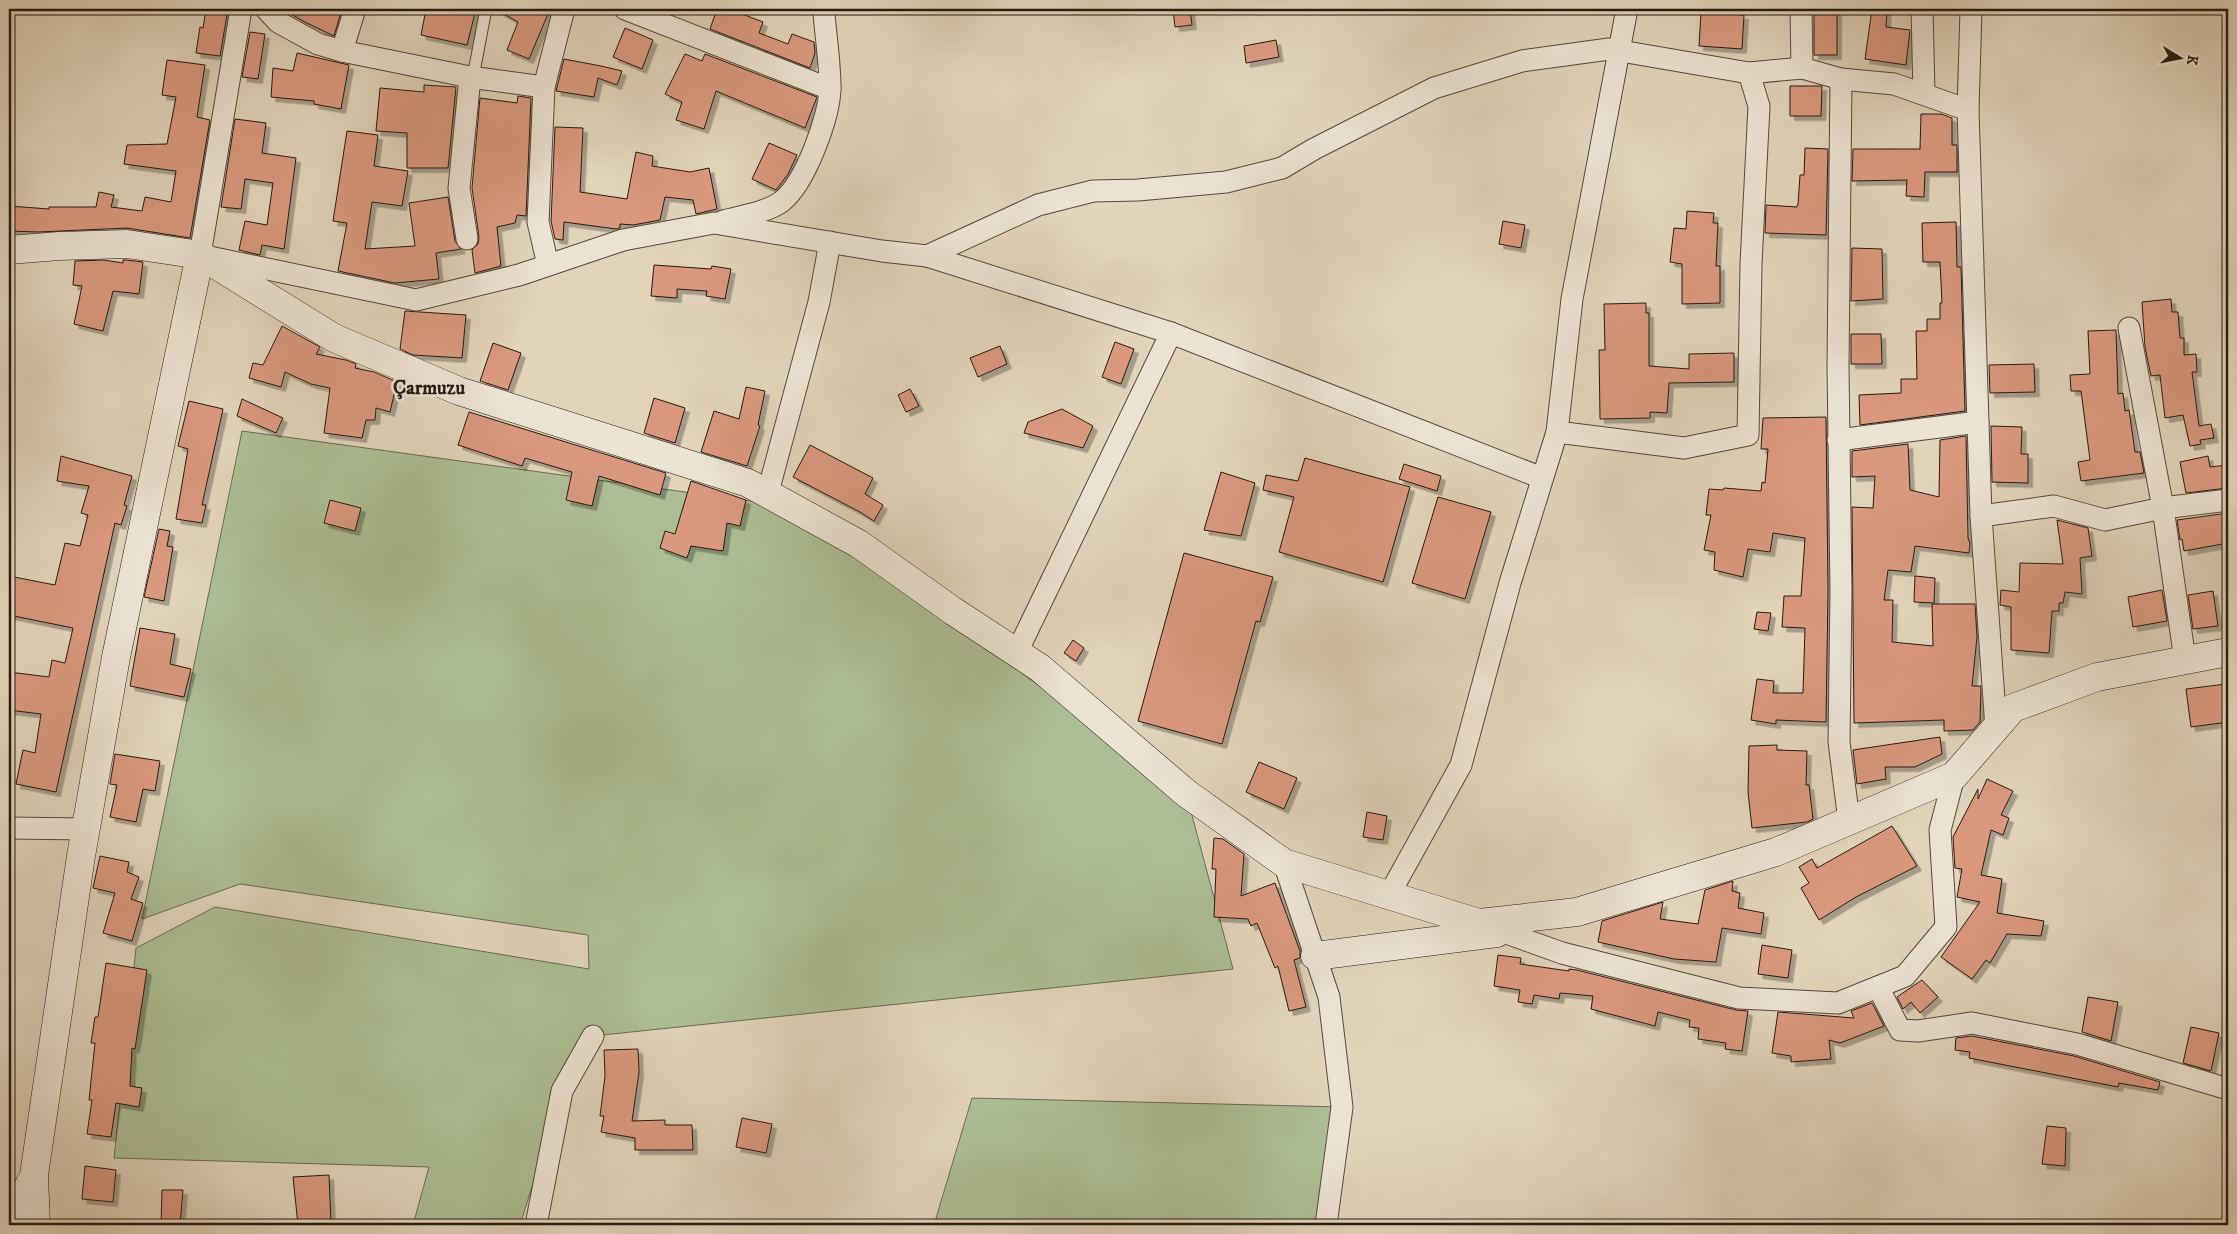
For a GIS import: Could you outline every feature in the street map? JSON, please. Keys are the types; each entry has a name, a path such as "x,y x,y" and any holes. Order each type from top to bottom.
{"street":[{"path":"36,1225 34,1175 86,829 116,657 200,255 241,9"},
{"path":"266,9 278,22 318,44 342,51 472,77 544,87"},
{"path":"342,51 355,9"},
{"path":"548,265 538,222 544,87 564,9"},
{"path":"625,9 830,89"},
{"path":"9,250 127,244 200,255 416,300 519,275 623,240 714,223 761,211 782,201 796,185 810,161 819,137 830,89 824,14 826,9"},
{"path":"1389,896 1460,765 1510,583 1557,432 1572,299 1627,9"},
{"path":"1801,9 1802,68"},
{"path":"1922,9 1924,94"},
{"path":"1971,9 1968,110 1981,516 1996,728"},
{"path":"927,256 1038,204 1093,191 1138,190 1226,182 1282,168 1314,149 1434,88 1522,61 1609,49 1750,73 1802,68 1841,79 1894,84 1968,110"},
{"path":"1557,432 1684,448 1748,435 1751,264 1759,106 1750,73"},
{"path":"467,239 459,188 472,77"},
{"path":"1841,79 1838,440 1839,742 1849,821"},
{"path":"714,223 927,256 1172,333 1542,478"},
{"path":"768,492 819,302 830,242"},
{"path":"200,255 334,338 450,387 580,431 748,482 768,492 859,544 1040,668 1186,793 1284,863 1491,928 1562,953 1739,998 1838,1003 1905,976 1946,927 1940,830 1954,776"},
{"path":"2129,328 2162,508 2185,660"},
{"path":"1016,652 1172,333"},
{"path":"1838,440 1978,422"},
{"path":"1981,516 2054,506 2105,520 2162,508 2228,500"},
{"path":"1315,956 1491,928 1577,912 1776,852 1954,776 2013,708 2097,677 2228,652"},
{"path":"9,828 86,829"},
{"path":"1284,863 1329,997 1342,1107 1326,1225"},
{"path":"1878,987 1900,1030 1918,1031 1972,1023 2077,1044 2228,1089"},
{"path":"536,1225 562,1091 593,1036"},
{"path":"13,1225 34,1175"}],"lane":[{"path":"472,77 486,9"}],"green space":[{"path":"242,431 794,507 1186,793 1233,969 593,1036 562,1091 520,1225 413,1225 429,1167 114,1158 136,948 215,907 589,969 588,935 240,884 142,919"},
{"path":"972,1098 1342,1107 1332,1225 934,1225"}],"building":[{"path":"206,9 228,9 220,56 196,53 200,27 203,28"},
{"path":"283,9 342,9 334,36"},
{"path":"426,9 476,9 467,45 421,35"},
{"path":"495,9 550,9 529,59 507,50 518,22"},
{"path":"717,9 729,9 763,22 759,33 788,44 792,34 814,42 815,53 810,68 710,29"},
{"path":"1173,9 1190,9 1192,25 1175,27"},
{"path":"1814,9 1837,9 1837,55 1814,55"},
{"path":"1872,9 1887,9 1886,27 1910,30 1906,65 1865,59"},
{"path":"1701,13 1744,15 1742,49 1699,46"},
{"path":"625,28 653,40 642,69 613,57"},
{"path":"250,32 265,34 258,79 242,77"},
{"path":"1276,40 1279,57 1246,63 1244,46"},
{"path":"297,53 349,65 341,109 314,104 314,101 271,97 273,68 293,71"},
{"path":"685,54 702,61 705,54 817,97 805,128 716,91 704,129 676,120 682,102 665,94"},
{"path":"564,59 622,71 617,85 598,78 594,97 556,91"},
{"path":"167,60 205,65 197,117 210,120 190,238 127,228 38,232 9,231 9,206 49,209 49,207 96,207 99,192 114,195 111,207 142,211 145,197 171,202 176,171 124,164 127,145 167,144 176,97 162,95"},
{"path":"424,85 456,87 448,168 407,168 407,133 376,131 380,88 424,92"},
{"path":"1790,86 1822,86 1821,116 1790,116"},
{"path":"518,96 531,98 526,216 517,215 515,223 497,227 501,266 475,273 472,250 478,244 479,237 472,188 480,98 517,103"},
{"path":"1921,114 1941,114 1952,118 1952,145 1957,145 1957,172 1925,172 1924,197 1906,196 1907,180 1852,181 1853,149 1920,149"},
{"path":"235,119 266,123 262,153 296,158 284,249 262,245 260,255 239,250 245,221 267,225 273,183 245,179 241,209 221,207"},
{"path":"555,127 583,128 580,192 627,199 636,152 653,156 652,166 690,172 709,168 717,209 696,214 693,200 665,197 660,220 633,225 620,224 620,228 616,229 564,222 563,240 555,239 551,221"},
{"path":"347,131 378,135 374,166 408,171 402,206 372,202 365,249 415,246 409,203 448,197 455,241 461,249 436,253 439,279 395,283 338,271 347,223 333,221"},
{"path":"769,143 797,155 788,174 776,190 752,179"},
{"path":"1805,148 1828,149 1826,235 1765,233 1766,205 1797,207 1800,175 1804,175"},
{"path":"1687,211 1714,213 1713,223 1718,223 1716,266 1720,266 1720,303 1682,304 1682,264 1670,262 1674,228 1686,229"},
{"path":"1503,221 1525,225 1521,248 1499,244"},
{"path":"1956,222 1957,267 1961,267 1965,411 1860,425 1859,395 1901,393 1901,379 1917,379 1916,331 1927,331 1927,319 1940,319 1940,303 1942,303 1940,262 1923,262 1922,223"},
{"path":"1852,248 1882,249 1883,299 1851,301"},
{"path":"104,260 123,263 123,260 143,262 139,294 113,291 103,331 74,324 82,286 73,285 75,261"},
{"path":"654,265 711,269 712,266 731,269 725,299 706,296 707,291 677,289 677,298 651,296"},
{"path":"2171,299 2172,312 2178,312 2180,338 2184,338 2184,355 2196,354 2197,372 2192,372 2199,426 2211,424 2214,438 2200,440 2201,444 2190,446 2183,415 2165,418 2160,375 2151,376 2145,347 2142,302"},
{"path":"1646,303 1646,313 1649,313 1649,366 1689,369 1689,354 1734,353 1734,382 1669,383 1667,413 1650,412 1650,418 1600,419 1599,350 1605,350 1604,304"},
{"path":"405,311 466,315 462,358 413,355 400,349"},
{"path":"282,326 320,347 316,354 346,360 356,364 355,368 374,372 397,382 390,412 376,408 375,420 366,420 362,438 324,433 330,388 311,384 285,372 281,387 249,378 253,363 263,365"},
{"path":"2116,330 2118,394 2123,393 2125,411 2129,410 2135,452 2140,452 2144,473 2081,481 2078,462 2090,460 2081,391 2071,391 2070,375 2090,374 2088,331"},
{"path":"1851,334 1881,334 1882,364 1851,364"},
{"path":"1115,342 1134,349 1121,384 1102,377"},
{"path":"493,343 521,353 508,390 480,381"},
{"path":"1000,346 1007,364 978,377 970,358"},
{"path":"2034,364 2035,392 1990,393 1989,365"},
{"path":"746,387 765,391 758,425 760,426 747,466 701,452 714,411 739,419"},
{"path":"910,389 919,406 906,412 898,395"},
{"path":"654,398 685,408 675,443 644,433"},
{"path":"242,399 283,418 276,433 237,416"},
{"path":"189,401 223,409 202,505 206,505 202,523 176,519 188,449 178,446"},
{"path":"1062,409 1093,426 1083,448 1024,433 1028,422"},
{"path":"469,412 666,473 660,495 599,476 592,506 566,500 572,472 525,458 522,466 458,445"},
{"path":"1826,417 1828,591 1826,722 1776,720 1776,724 1751,720 1757,679 1774,681 1773,693 1803,693 1805,628 1782,627 1784,596 1801,596 1805,538 1773,533 1770,552 1748,549 1743,577 1714,570 1715,552 1704,550 1711,515 1706,515 1709,489 1723,490 1724,488 1761,491 1762,482 1765,483 1768,449 1761,449 1763,418"},
{"path":"1991,426 2022,427 2021,454 2028,454 2028,483 1992,482"},
{"path":"1966,436 1969,553 1915,546 1911,572 1888,570 1884,600 1893,600 1892,642 1933,646 1932,604 1975,604 1977,637 1972,686 1981,686 1980,722 1973,730 1944,731 1944,720 1854,723 1852,507 1873,508 1875,476 1852,477 1852,451 1908,444 1910,490 1939,497 1940,440"},
{"path":"810,445 873,478 865,494 883,505 874,521 793,477"},
{"path":"61,456 132,476 124,505 127,506 121,525 115,523 56,792 16,784 23,750 35,753 41,714 9,710 9,672 49,677 52,660 65,663 73,628 9,615 9,576 55,585 65,543 80,546 88,515 81,513 89,486 57,481"},
{"path":"2208,456 2210,467 2228,465 2228,488 2186,493 2180,462"},
{"path":"1305,458 1410,487 1383,582 1279,552 1294,497 1263,490 1266,475 1298,481"},
{"path":"1404,464 1441,476 1437,491 1399,479"},
{"path":"1221,472 1255,483 1241,536 1204,530"},
{"path":"691,481 746,500 740,526 727,523 723,551 691,546 687,558 660,548 665,531 675,534"},
{"path":"1438,497 1491,512 1465,599 1412,583"},
{"path":"330,500 361,508 355,531 324,523"},
{"path":"2228,513 2228,543 2184,551 2177,520"},
{"path":"2057,520 2088,528 2092,556 2080,558 2082,594 2065,592 2063,603 2059,603 2059,611 2052,611 2049,653 2011,650 2011,607 2000,605 2001,590 2019,592 2020,563 2063,564"},
{"path":"159,529 170,531 167,546 173,547 164,601 144,597"},
{"path":"1184,553 1273,577 1260,622 1256,621 1222,744 1138,721"},
{"path":"1915,576 1935,578 1934,603 1914,602"},
{"path":"2162,590 2167,621 2133,627 2128,597"},
{"path":"2213,591 2218,626 2193,629 2188,595"},
{"path":"1757,612 1771,613 1768,631 1754,629"},
{"path":"140,628 175,634 170,664 191,669 184,697 130,686"},
{"path":"1073,640 1084,648 1076,661 1064,653"},
{"path":"2226,684 2228,722 2191,727 2186,689"},
{"path":"1940,737 1942,754 1915,767 1885,767 1886,779 1857,784 1853,750"},
{"path":"1777,745 1777,750 1807,751 1806,785 1809,785 1813,819 1807,822 1752,828 1748,792 1749,746"},
{"path":"115,754 160,761 155,791 143,789 136,822 110,817 117,785 110,784"},
{"path":"1259,762 1297,778 1284,809 1246,792"},
{"path":"1987,779 2013,791 2001,815 2009,818 2003,835 1991,830 1981,875 2002,879 1997,913 2044,921 2041,936 2007,934 1990,963 1986,960 1972,979 1941,957 1980,902 1957,897 1962,869 1955,868 1953,837 1978,789 1978,799"},
{"path":"1367,812 1387,816 1383,840 1363,837"},
{"path":"1892,826 1917,866 1856,897 1819,920 1801,888 1809,883 1799,867 1812,859 1817,868"},
{"path":"1214,838 1223,839 1244,854 1241,896 1275,883 1300,951 1300,958 1294,960 1306,1007 1289,1011 1278,966 1275,968 1257,923 1251,926 1248,919 1214,917 1216,869 1212,869"},
{"path":"100,856 129,862 127,872 139,877 131,899 143,903 132,941 103,933 115,893 93,888"},
{"path":"1733,881 1732,891 1740,893 1738,908 1764,913 1761,934 1722,928 1716,962 1674,959 1598,942 1602,921 1663,902 1660,919 1698,924 1705,890"},
{"path":"1762,945 1792,950 1788,978 1758,974"},
{"path":"1498,955 1521,958 1520,964 1569,971 1569,969 1577,970 1736,1010 1748,1011 1742,1051 1725,1049 1726,1043 1698,1039 1699,1028 1689,1027 1690,1020 1658,1012 1655,1026 1591,1009 1593,996 1560,993 1559,999 1534,995 1532,1004 1518,1002 1520,990 1494,986"},
{"path":"106,963 147,970 135,1049 132,1048 130,1086 142,1088 139,1107 116,1103 111,1137 87,1134 92,1100 89,1100 95,1043 91,1043 95,1017 98,1017"},
{"path":"1922,980 1938,997 1920,1013 1911,1002 1903,1009 1897,997"},
{"path":"2088,997 2118,1002 2111,1041 2082,1032"},
{"path":"1872,1003 1884,1026 1840,1043 1829,1040 1831,1059 1791,1062 1791,1056 1772,1053 1778,1012 1854,1018 1851,1011"},
{"path":"2191,1027 2219,1033 2211,1071 2183,1063"},
{"path":"1972,1036 2074,1056 2160,1082 2158,1090 2119,1083 2118,1087 1969,1058 1970,1052 1955,1050 1956,1038"},
{"path":"638,1049 639,1072 632,1121 665,1120 665,1125 692,1125 693,1150 635,1150 635,1138 601,1132 604,1116 600,1116 605,1076 604,1050"},
{"path":"742,1118 772,1124 766,1153 736,1147"},
{"path":"2047,1126 2066,1128 2065,1166 2042,1164"},
{"path":"85,1166 116,1170 113,1202 82,1199"},
{"path":"329,1175 331,1225 298,1225 293,1177"},
{"path":"162,1190 183,1190 180,1225 161,1225"}],"district":[{"name":"Çarmuzu","path":"429,388"}]}
